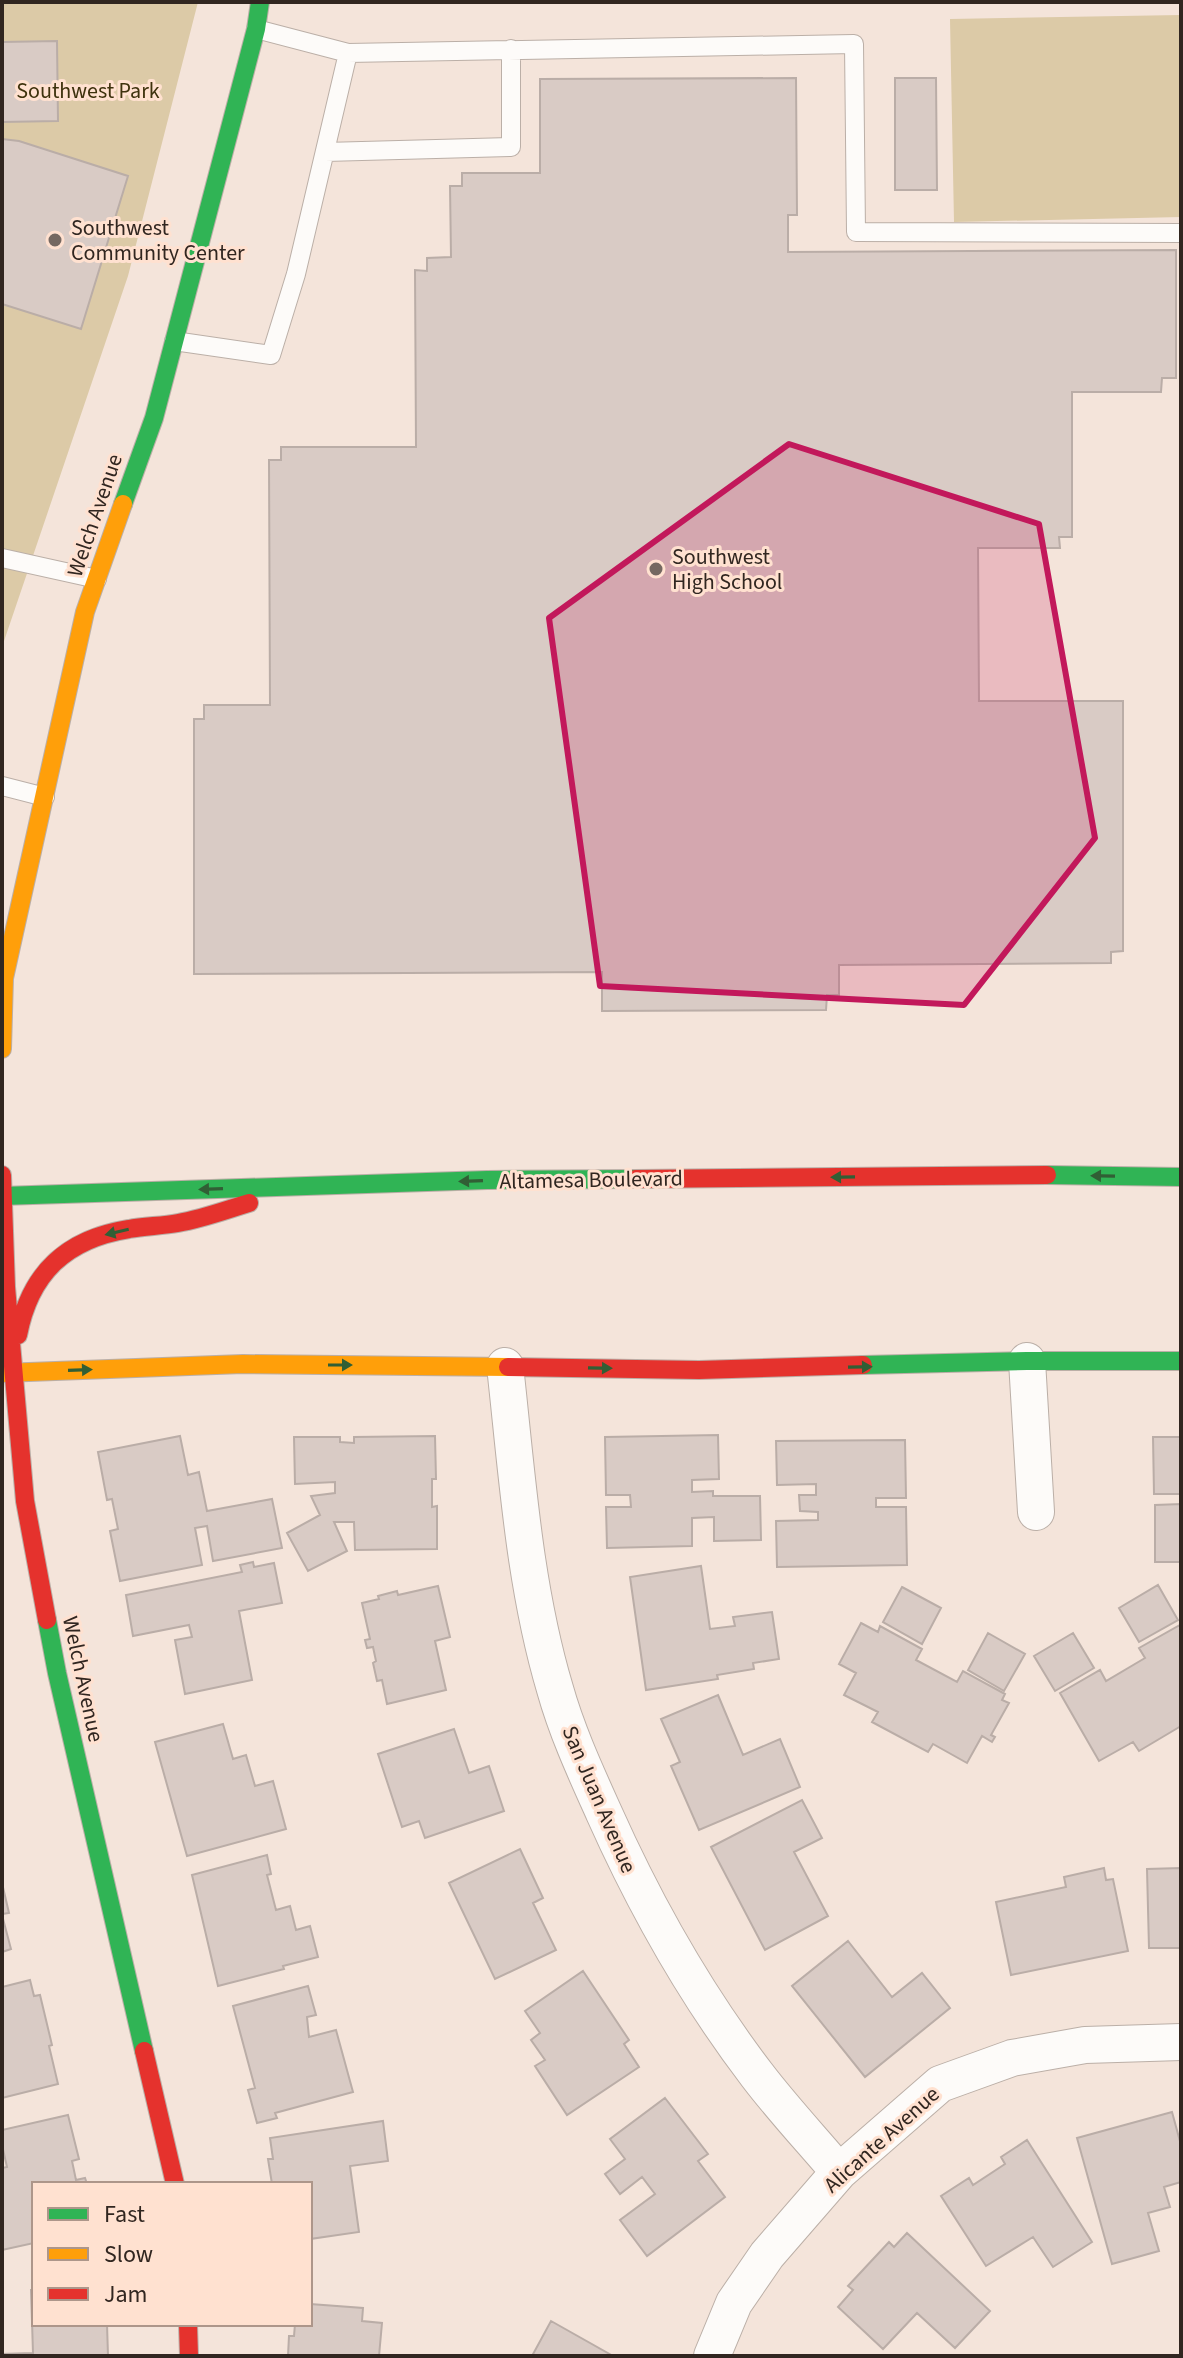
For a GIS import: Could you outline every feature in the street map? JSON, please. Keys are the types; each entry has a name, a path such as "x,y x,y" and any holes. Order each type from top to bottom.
{"main road":[{"name":"Welch Avenue","path":"2,1049 3,978 85,612 154,418 256,29 260,2"},
{"name":"Welch Avenue","path":"2,1175 7,1373 25,1501 57,1673 175,2182"},
{"name":"Altamesa Boulevard","path":"2,1197 518,1180 1016,1175 1181,1177"},
{"path":"301,1186 189,1222 116,1231 74,1245 41,1272 20,1314 7,1373 243,1364 699,1370 1027,1361 1181,1361"},
{"path":"188,2326 189,2356"}],"street":[{"path":"1027,1361 1036,1512"},
{"name":"San Juan Avenue","path":"505,1366 521,1521 536,1614 555,1690 583,1768 629,1869 687,1973 757,2075 839,2172"},
{"name":"Alicante Avenue","path":"712,2356 734,2303 767,2255 839,2172 940,2084 1012,2058 1085,2045 1181,2042"}],"lane":[{"path":"256,29 348,53 854,44 856,232 1181,233"},
{"path":"325,152 511,147 511,49"},
{"path":"174,341 271,355 296,274 348,53"},
{"path":"2,558 97,579"},
{"path":"2,786 45,797"}],"highlighted area":[{"path":"789,444 1039,524 1095,838 964,1005 600,986 549,618"}],"green space":[{"name":"Southwest Park","path":"2,2 198,2 128,276 2,647"},
{"path":"1181,15 1181,217 954,222 950,19"}],"building":[{"path":"57,41 58,121 2,122 2,42"},
{"path":"796,78 797,215 788,215 788,252 1176,250 1176,378 1162,378 1161,392 1072,392 1072,537 1059,537 1060,548 978,548 979,701 1123,701 1123,951 1111,952 1111,963 839,965 839,995 827,995 826,1010 602,1011 602,972 194,974 194,719 204,719 204,705 270,705 269,460 281,460 281,447 416,447 415,270 427,271 427,258 451,257 450,186 462,186 462,173 540,173 540,79"},
{"path":"895,78 936,78 937,190 895,190"},
{"name":"Southwest Community Center","path":"2,139 19,141 128,176 81,329 2,304"},
{"path":"718,1435 719,1479 692,1480 692,1492 713,1491 713,1496 760,1496 761,1540 714,1541 714,1517 692,1518 692,1546 607,1548 606,1507 631,1507 630,1495 606,1495 605,1437"},
{"path":"180,1436 188,1475 199,1472 207,1511 272,1499 282,1548 213,1561 207,1526 195,1528 202,1565 120,1581 110,1531 118,1529 112,1499 107,1500 98,1452"},
{"path":"435,1436 436,1479 432,1479 432,1507 437,1506 437,1549 355,1550 354,1522 334,1522 347,1551 308,1571 287,1533 320,1515 311,1496 335,1493 335,1482 295,1484 294,1437 340,1437 340,1442 354,1443 354,1437"},
{"path":"1153,1437 1181,1437 1181,1494 1154,1494"},
{"path":"905,1440 906,1498 876,1498 876,1507 906,1507 907,1565 777,1567 776,1521 818,1520 818,1512 800,1511 799,1495 816,1495 816,1484 777,1485 776,1441"},
{"path":"1181,1504 1181,1562 1155,1562 1155,1505"},
{"path":"253,1562 254,1567 274,1563 282,1603 239,1611 252,1680 185,1694 175,1640 192,1637 189,1625 133,1636 126,1595 242,1572 240,1565"},
{"path":"701,1566 710,1629 735,1626 733,1617 772,1612 779,1659 753,1663 754,1669 717,1675 718,1679 646,1690 630,1577"},
{"path":"1158,1585 1178,1620 1139,1642 1119,1608"},
{"path":"438,1586 450,1637 435,1641 446,1690 387,1704 382,1680 377,1681 373,1647 367,1648 365,1640 370,1639 362,1603 397,1591 398,1595"},
{"path":"902,1587 941,1608 922,1644 883,1622"},
{"path":"861,1623 878,1632 880,1626 922,1649 916,1660 957,1682 963,1671 1005,1694 1002,1700 1009,1703 991,1735 995,1737 992,1742 982,1736 967,1763 933,1744 928,1752 872,1722 878,1712 844,1695 856,1673 839,1664"},
{"path":"1180,1625 1181,1726 1139,1751 1133,1742 1099,1761 1060,1693 1100,1670 1106,1681 1145,1658 1139,1648"},
{"path":"988,1633 1025,1654 1004,1691 968,1670"},
{"path":"1073,1633 1094,1668 1055,1691 1034,1656"},
{"path":"718,1695 743,1755 780,1739 800,1787 699,1830 671,1766 680,1762 661,1719"},
{"path":"223,1724 233,1759 246,1755 255,1786 273,1781 286,1829 187,1856 155,1742"},
{"path":"454,1729 469,1773 489,1766 504,1811 425,1838 419,1821 402,1827 378,1754"},
{"path":"802,1800 822,1838 794,1852 828,1916 765,1950 711,1847"},
{"path":"520,1849 543,1898 533,1903 556,1950 495,1979 449,1883"},
{"path":"267,1855 271,1874 267,1875 276,1910 290,1906 296,1930 310,1926 318,1957 218,1986 192,1875"},
{"path":"1104,1868 1106,1880 1113,1879 1128,1951 1011,1975 996,1902 1066,1887 1064,1877"},
{"path":"1181,1868 1181,1948 1149,1948 1147,1869"},
{"path":"2,1883 9,1913 2,1914"},
{"path":"2,1915 11,1949 2,1952"},
{"path":"848,1941 892,1997 922,1973 950,2008 865,2077 792,1986"},
{"path":"583,1971 629,2040 624,2044 639,2067 567,2115 535,2066 545,2060 531,2040 540,2033 525,2011"},
{"path":"30,1980 34,1996 40,1995 58,2084 2,2098 2,1987"},
{"path":"308,1986 316,2015 307,2017 309,2037 336,2030 353,2092 275,2113 277,2118 257,2123 248,2090 255,2088 233,2006"},
{"path":"665,2098 708,2154 698,2161 725,2197 647,2256 620,2220 655,2194 642,2177 620,2194 605,2174 625,2159 610,2139"},
{"path":"1172,2112 1181,2145 1181,2182 1164,2187 1170,2207 1148,2213 1159,2251 1112,2264 1077,2138"},
{"path":"68,2115 79,2159 72,2161 76,2180 85,2178 86,2182 32,2182 32,2243 2,2250 2,2168 7,2167 2,2130"},
{"path":"383,2121 388,2161 350,2166 359,2232 312,2239 312,2182 272,2182 268,2159 273,2159 270,2138"},
{"path":"1027,2140 1092,2242 1053,2267 1033,2237 986,2266 941,2196 969,2178 973,2185 1005,2164 1001,2157"},
{"path":"907,2233 990,2311 955,2348 917,2313 883,2349 838,2307 853,2290 848,2286 889,2242 894,2247"},
{"path":"312,2304 363,2308 362,2321 382,2323 379,2356 288,2356 289,2336 294,2336 295,2326 312,2326"},
{"path":"551,2321 613,2356 532,2356"},
{"path":"32,2326 107,2326 108,2356 2,2356 33,2353"}],"traffic: fast":[{"path":"123,504 154,418 256,29 260,2"},
{"path":"1047,1175 1181,1177"},
{"path":"2,1196 487,1180 635,1179"},
{"path":"863,1365 1181,1361"},
{"path":"47,1620 144,2051"}],"traffic: slow":[{"path":"2,1049 4,978 85,612 123,504"},
{"path":"2,1373 243,1364 508,1367"}],"traffic: jam":[{"path":"2,1175 6,1287 25,1501 47,1620"},
{"path":"635,1179 1047,1175"},
{"path":"18,1335 24,1313 42,1277 54,1262 69,1251 107,1234 187,1221 249,1203"},
{"path":"508,1367 699,1370 863,1365"},
{"path":"144,2051 175,2182"},
{"path":"188,2326 189,2356"}],"place":[{"name":"Southwest Community Center","path":"55,240"},
{"name":"Southwest High School","path":"656,569"}]}
